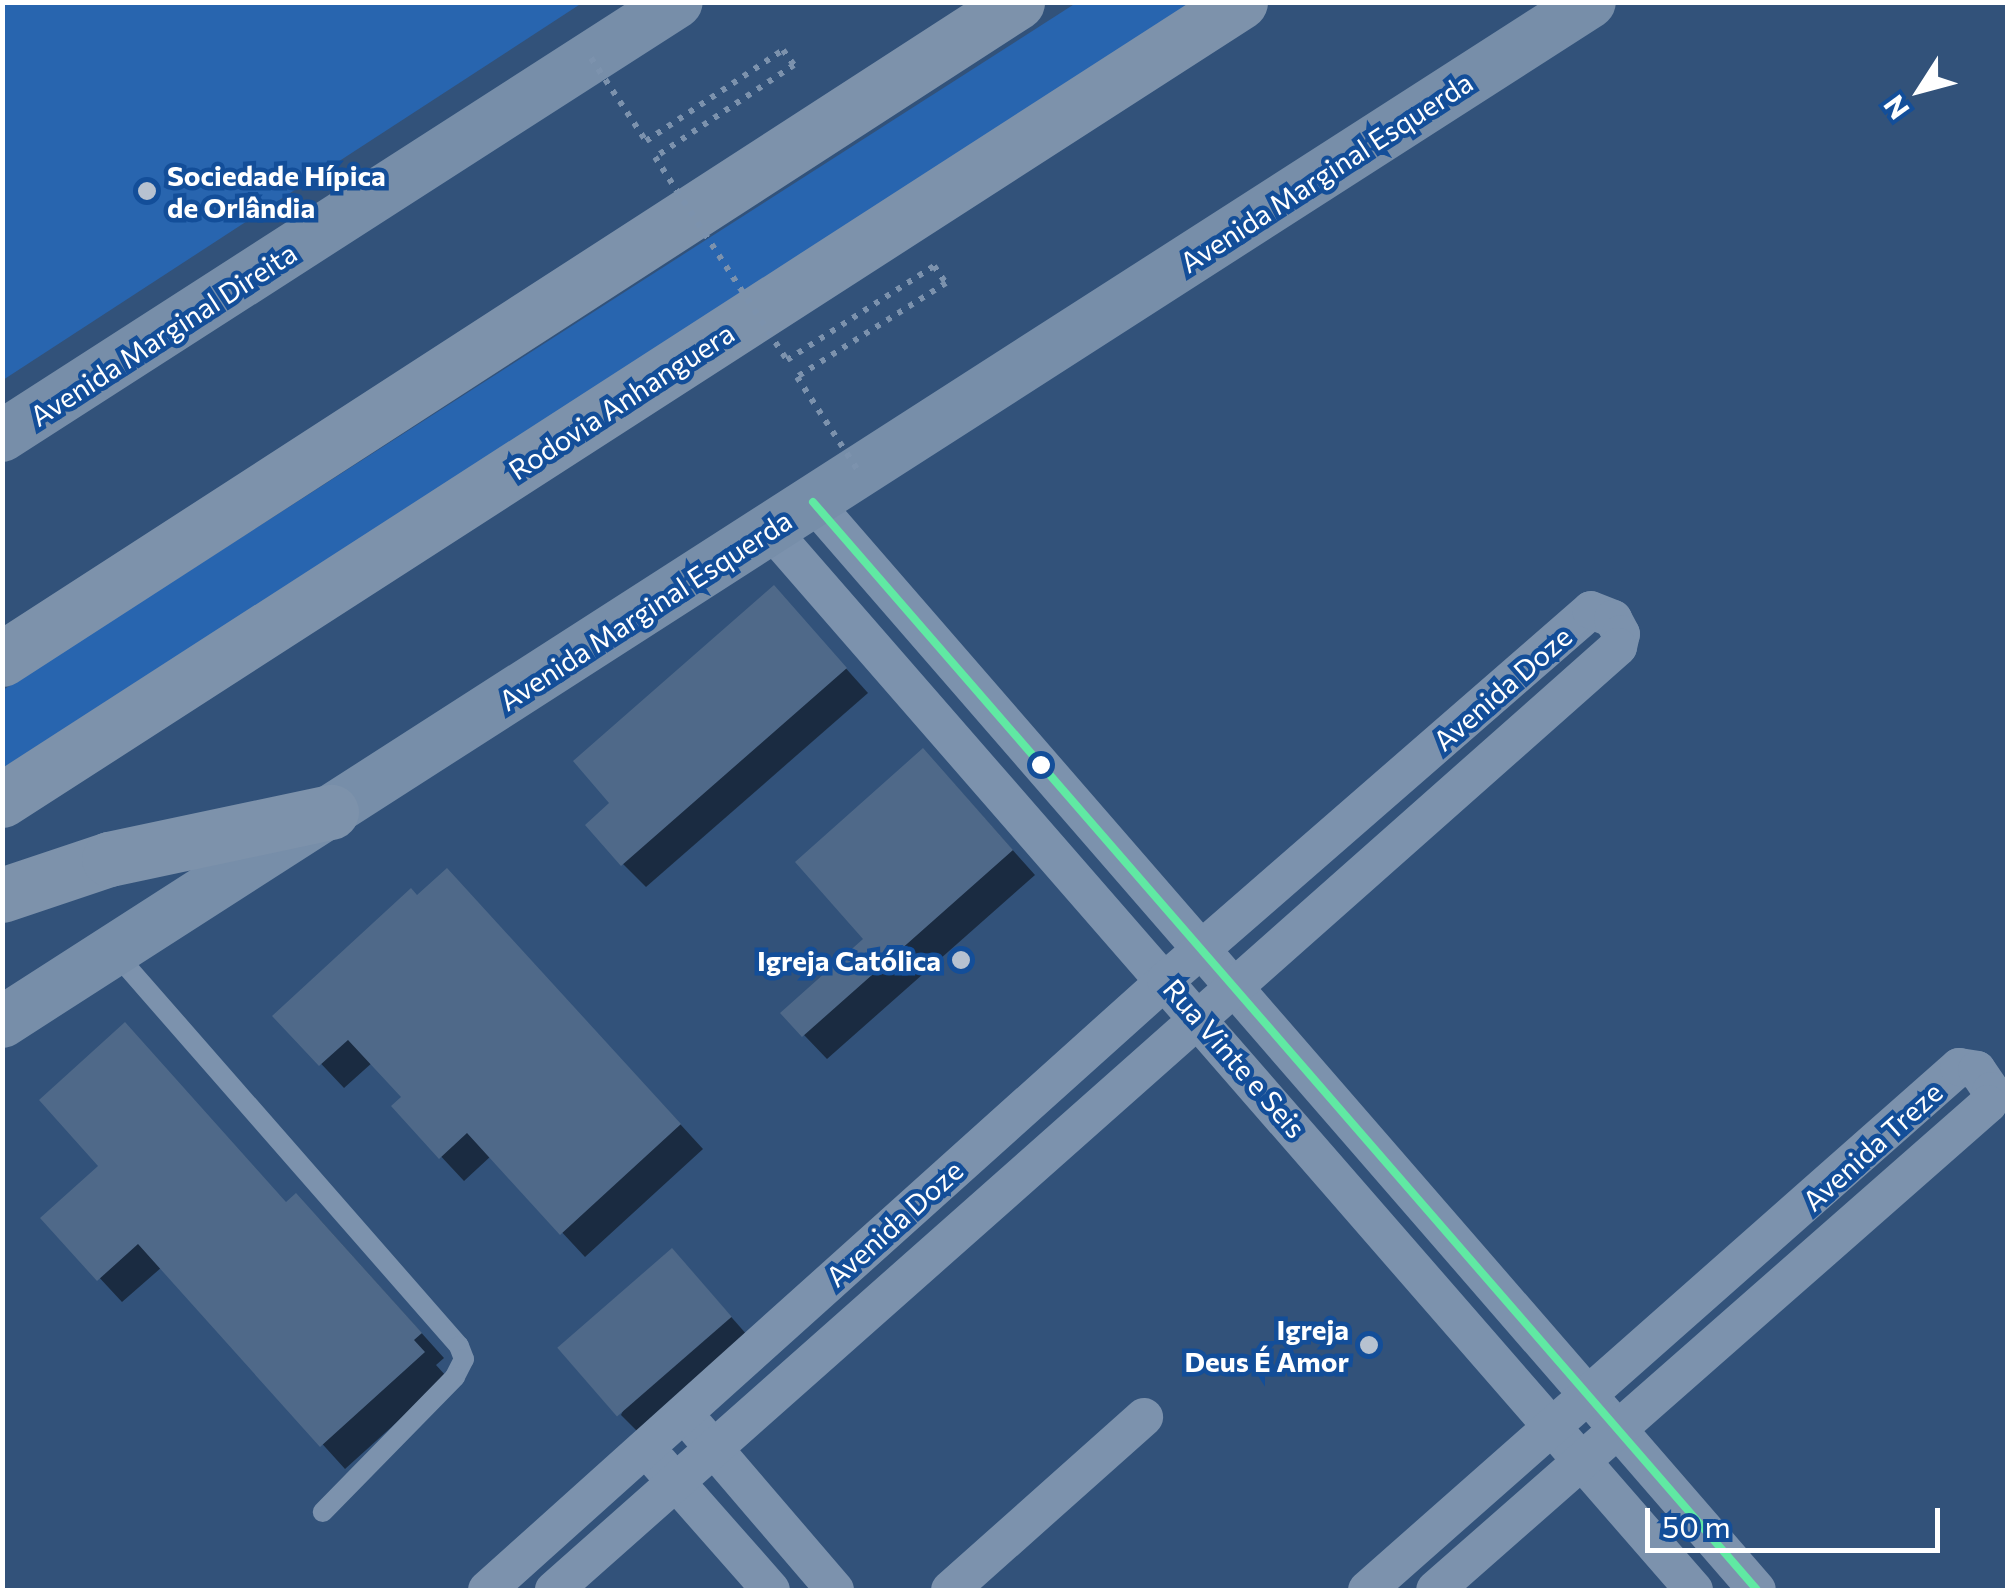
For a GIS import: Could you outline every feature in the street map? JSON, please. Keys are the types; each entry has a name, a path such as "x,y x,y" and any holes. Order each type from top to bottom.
{"highway":[{"path":"2,658 1017,2"},
{"name":"Rodovia Anhanguera","path":"2,800 1240,2"},
{"path":"2,895 109,859 330,812"}],"main road":[{"name":"Avenida Marginal Direita","path":"2,436 676,2"},
{"name":"Avenida Marginal Esquerda","path":"2,1022 1590,2"}],"street":[{"name":"Rua Vinte e Seis","path":"792,516 1204,949 1757,1590"},
{"name":"Rua Vinte e Seis","path":"792,516 1166,980 1694,1590"},
{"name":"Avenida Doze","path":"487,1590 1166,980 1591,610 1613,618 1621,634 1618,647 554,1590"},
{"path":"1461,724 1492,759"},
{"name":"Avenida Treze","path":"1367,1590 1592,1398 1959,1068 1972,1066 1982,1076 1992,1091 1988,1104 1436,1590"},
{"path":"1289,1120 1326,1090"},
{"path":"682,1412 835,1590"},
{"path":"950,1590 1144,1417"},
{"path":"644,1446 771,1590"}],"lane":[{"path":"114,951 459,1346 464,1359 454,1378 323,1512"}],"path":[{"path":"592,58 646,142 783,50 794,65 655,157 787,360 934,266 946,283 797,378 859,472"}],"shaded area":[{"name":"Sociedade Hípica de Orlândia","path":"3,2 582,2 582,3 3,380"},
{"path":"1076,3 1192,3 3,768 3,690"}],"building":[{"path":"774,585 847,668 621,866 585,825 609,803 573,761"},
{"path":"923,748 1013,850 802,1037 780,1013 863,939 795,862"},
{"path":"447,868 681,1124 560,1235 467,1133 439,1159 391,1106 401,1097 348,1040 319,1066 272,1016 411,888 417,895"},
{"path":"125,1022 286,1202 296,1193 422,1333 414,1340 425,1352 320,1447 138,1244 97,1281 40,1218 98,1166 39,1100"},
{"path":"672,1248 732,1317 617,1416 557,1348"}],"transit line":[{"path":"813,502 1757,1590"}],"place":[{"name":"Sociedade Hípica de Orlândia","path":"147,191"},
{"name":"Igreja Católica","path":"961,960"},
{"name":"Igreja Deus É Amor","path":"1369,1345"}]}
